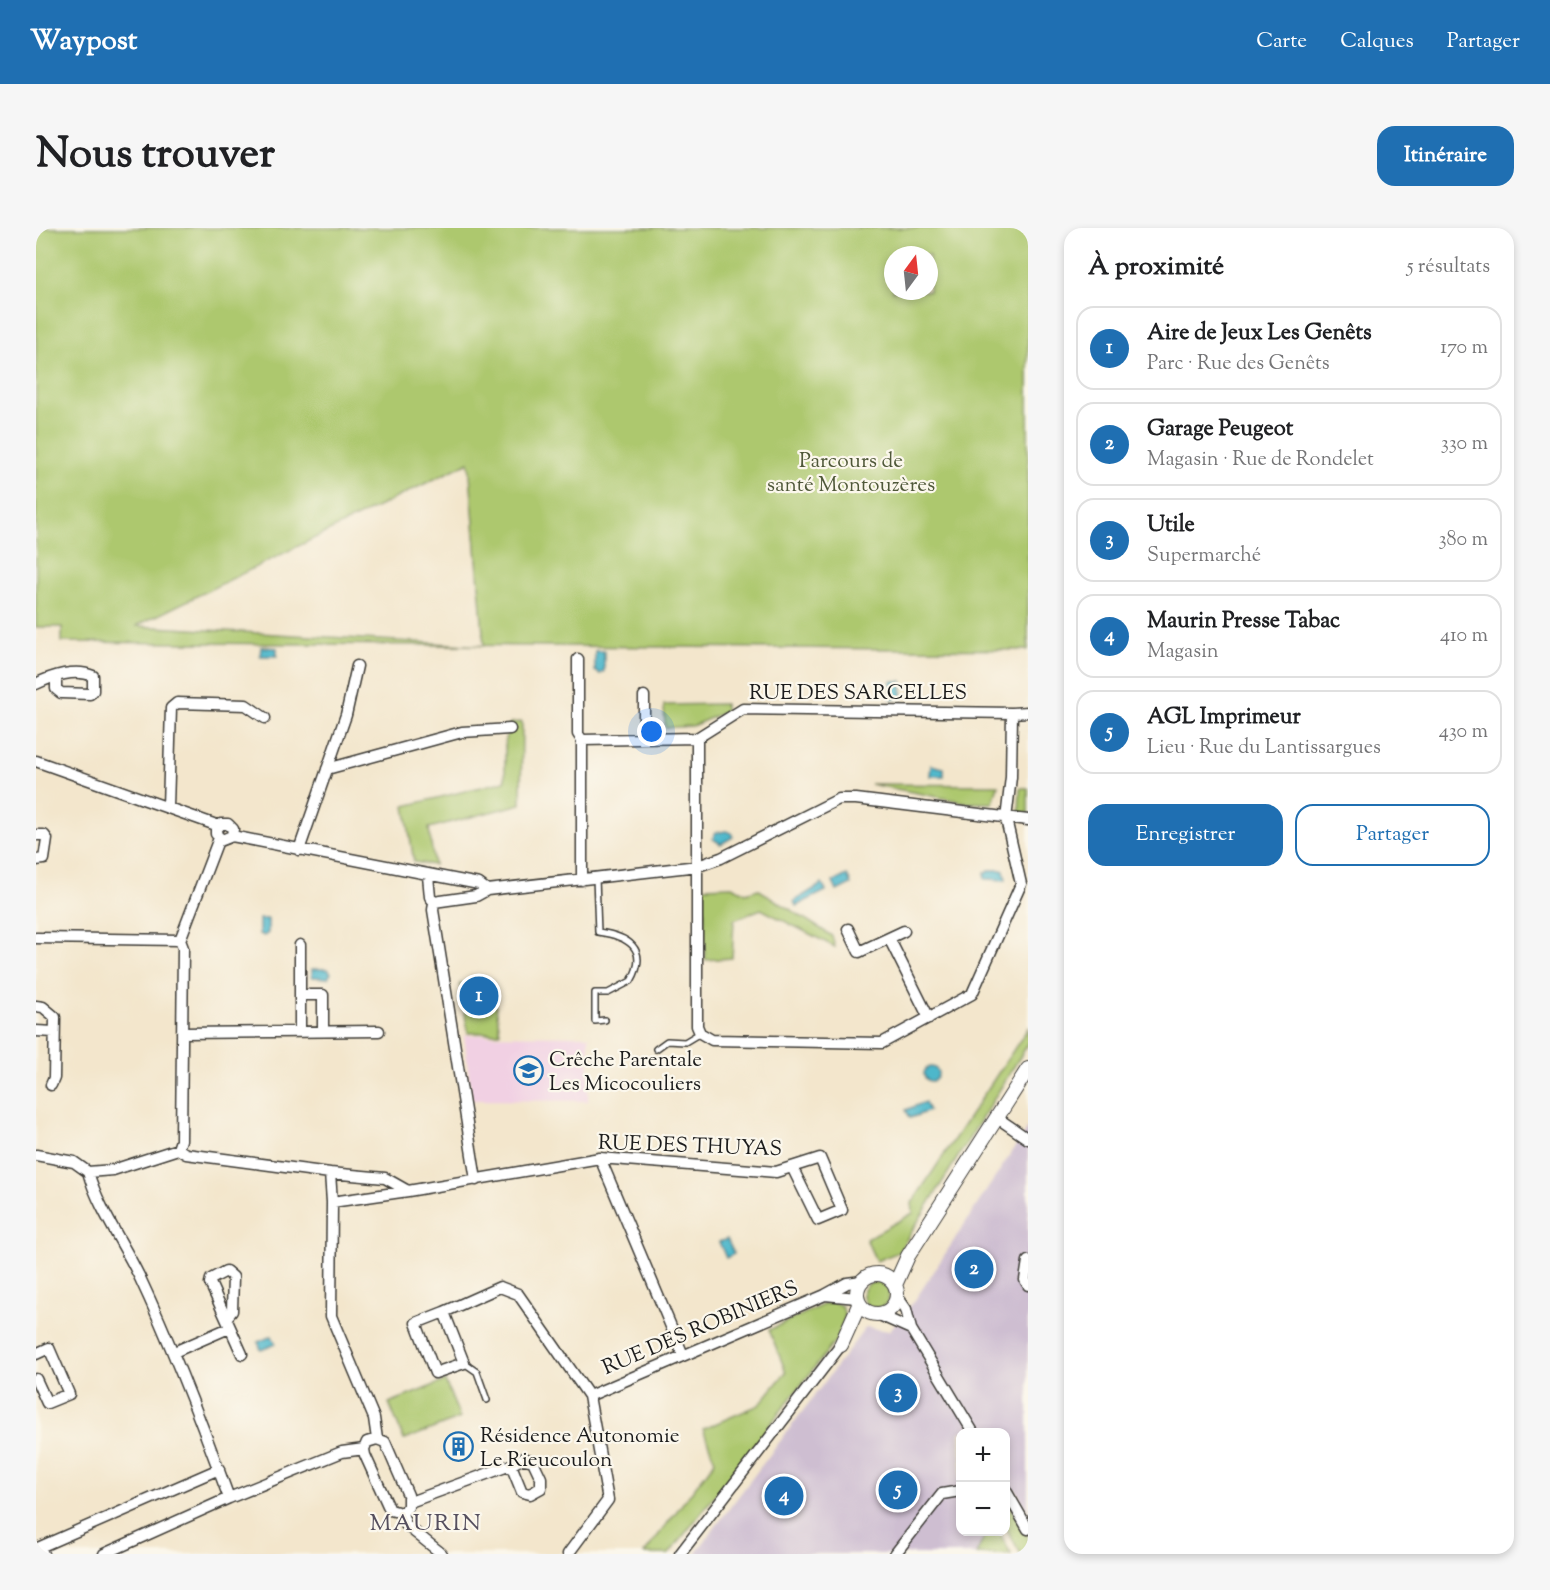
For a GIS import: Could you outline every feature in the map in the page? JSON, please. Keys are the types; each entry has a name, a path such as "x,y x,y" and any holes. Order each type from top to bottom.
{"street":[{"path":"578,659 578,734 582,740 582,880"},
{"path":"299,850 346,715 357,666"},
{"path":"36,684 56,677"},
{"path":"644,696 644,738"},
{"path":"168,807 171,708 177,703 246,705 265,718"},
{"name":"RUE DES SARCELLES","path":"697,738 743,709 1028,712"},
{"path":"582,740 697,738 697,1026 700,1033 712,1040 882,1043 972,994 1021,884 1006,819 1011,777 1012,712"},
{"path":"327,770 462,732 510,729"},
{"path":"36,761 219,826"},
{"path":"434,902 476,896 487,890 698,866 721,858 839,799 856,798 1028,820"},
{"path":"232,836 231,826 225,823 219,826 216,834 219,838 226,840 232,836 478,884 487,890"},
{"path":"36,834 44,835 47,839 44,859 36,860"},
{"path":"177,1149 181,1140 183,948 180,940 219,838"},
{"path":"428,876 430,897 434,902 434,918 476,1180"},
{"path":"848,929 859,952 904,931"},
{"path":"36,938 180,940"},
{"path":"889,938 928,1018"},
{"path":"300,945 300,1031"},
{"path":"300,994 323,995 323,1031"},
{"path":"36,1006 43,1006 55,1017 54,1078 51,1085"},
{"path":"36,1031 54,1032"},
{"path":"182,1032 379,1031"},
{"path":"680,1554 841,1345 874,1314 888,1311 892,1286 908,1256 1028,1069"},
{"path":"996,1117 1028,1139"},
{"path":"88,1172 113,1170 177,1149 186,1154 385,1178 408,1191"},
{"path":"36,1155 74,1162 88,1172 94,1193 140,1276 174,1352 229,1498"},
{"path":"600,1158 682,1355"},
{"name":"RUE DES THUYAS","path":"332,1202 600,1158 776,1172 793,1169 820,1158 842,1210 818,1220 793,1169"},
{"path":"330,1173 331,1316 374,1418 377,1439"},
{"path":"1028,1261 1026,1280 1028,1285"},
{"path":"841,1345 858,1302 862,1281 872,1275 892,1286 906,1309 911,1329 972,1428"},
{"name":"RUE DES ROBINIERS","path":"589,1396 825,1295 847,1283 862,1281"},
{"path":"444,1312 464,1363 435,1373 416,1323 500,1287 518,1294 589,1396 608,1500 568,1554"},
{"name":"RUE DES ROBINIERS","path":"825,1295 858,1302"},
{"path":"858,1302 874,1314 911,1329"},
{"path":"174,1352 228,1322 242,1354"},
{"path":"36,1354 49,1348 69,1394 47,1403 36,1379"},
{"path":"402,1513 390,1510 364,1449 367,1442 377,1439 385,1442 410,1502"},
{"path":"104,1554 229,1498 342,1452 364,1449"},
{"path":"402,1513 410,1502 511,1465"},
{"path":"40,1550 57,1540 219,1469"},
{"path":"895,1554 942,1494 956,1492"},
{"path":"1010,1498 1028,1529"},
{"path":"402,1513 406,1525 442,1554"}],"lane":[{"path":"596,878 598,932 621,936 630,942 637,963 631,981 608,993 595,993 595,1021 605,1020"},
{"path":"656,1048 667,1041 685,1042 700,1033"},
{"path":"464,1363 477,1372 487,1400"}],"shaded area":[{"name":"Crêche Parentale Les Micocouliers","path":"464,1035 589,1036 588,1101 472,1100"},
{"path":"1028,1127 1028,1512 1015,1489 1010,1492 1010,1428 956,1428 956,1536 985,1536 976,1554 695,1554 866,1327 889,1331 915,1300"}],"green space":[{"name":"Parcours de santé Montouzères","path":"36,228 1028,228 1028,650 484,645 469,462 137,626 474,645 62,642 62,627 36,627"},
{"path":"725,704 725,712 692,726 665,728 664,705"},
{"path":"522,722 521,804 429,828 434,865 414,862 405,806 505,781 505,740 510,723"},
{"path":"870,784 998,785 993,803 969,803"},
{"path":"1020,788 1028,788 1028,816 1019,816"},
{"path":"732,886 746,893 758,889 832,936 835,947 761,909 734,920 732,958 705,960 704,887"},
{"path":"492,980 500,1033 468,1033 460,984"},
{"path":"1028,1028 1028,1044 899,1252 876,1261 866,1239 913,1213 912,1203"},
{"path":"876,1282 885,1286 889,1295 885,1304 876,1308 867,1304 863,1295 867,1286"},
{"path":"831,1301 842,1306 845,1316 837,1339 669,1554 644,1554 715,1461 703,1429 759,1405 786,1372 769,1330"},
{"path":"445,1381 460,1418 404,1440 389,1403"},
{"path":"1010,1506 1028,1537 1028,1554 1021,1554 1010,1535"},
{"path":"985,1536 1001,1536 1011,1554 976,1554"}],"water":[{"path":"261,647 277,648 277,656 260,656"},
{"path":"595,651 604,651 604,671 600,674 595,671"},
{"path":"891,681 902,681 902,699 891,699"},
{"path":"931,765 944,768 944,776 930,776"},
{"path":"726,831 732,833 733,837 721,844 713,839 715,833"},
{"path":"989,870 1004,870 1006,880 985,879 984,873"},
{"path":"847,875 851,884 837,891 833,882"},
{"path":"822,884 826,891 796,906 794,901"},
{"path":"259,919 268,919 268,933 264,936 259,934"},
{"path":"312,969 328,969 331,973 328,978 312,977"},
{"path":"931,1067 936,1069 938,1074 936,1079 931,1081 926,1079 924,1074 926,1069"},
{"path":"925,1102 929,1111 910,1118 906,1110"},
{"path":"727,1239 734,1254 726,1258 719,1242"},
{"path":"272,1336 276,1344 261,1350 258,1342"}],"place":[{"name":"Aire de Jeux Les Genêts","path":"479,996"},
{"name":"Crêche Parentale Les Micocouliers","path":"528,1071"},
{"name":"Garage Peugeot","path":"974,1269"},
{"name":"Utile","path":"898,1393"},
{"name":"Résidence Autonomie Le Rieucoulon","path":"459,1447"},
{"name":"AGL Imprimeur","path":"898,1490"},
{"name":"Maurin Presse Tabac","path":"784,1496"}],"district":[{"name":"MAURIN","path":"426,1522"}]}
